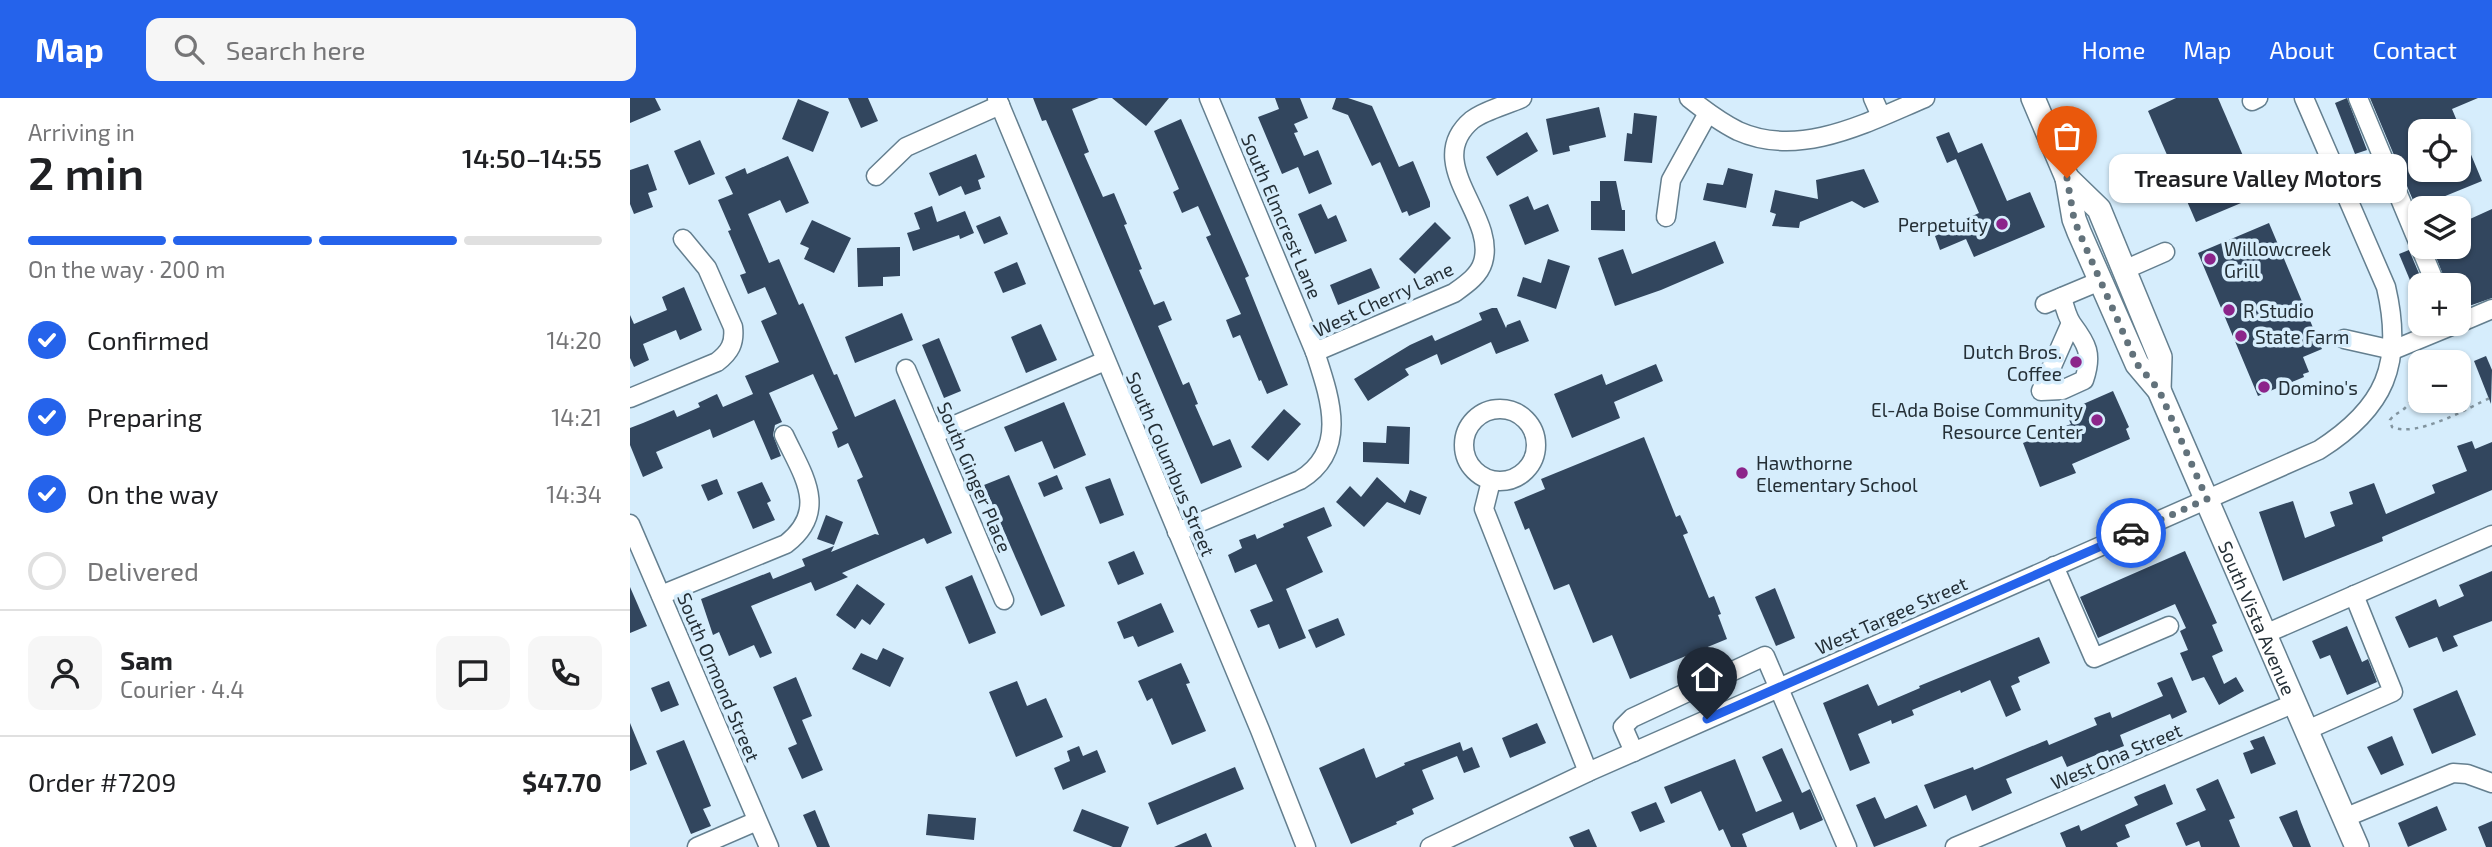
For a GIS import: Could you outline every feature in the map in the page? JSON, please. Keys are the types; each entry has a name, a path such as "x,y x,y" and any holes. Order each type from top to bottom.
{"main road":[{"name":"South Vista Avenue","path":"2033,98 2067,178 2074,219 2137,364 2159,390 2357,847"},
{"name":"South Vista Avenue","path":"2067,178 2099,209 2160,357 2159,390"}],"street":[{"name":"South Elmcrest Lane","path":"1209,98 1315,352"},
{"name":"West Cherry Lane","path":"1177,532 1300,480 1323,460 1330,445 1332,430 1326,385 1315,352 1454,293 1471,281 1483,264 1485,246 1481,229 1454,167 1457,142 1463,130 1474,119 1522,98"},
{"path":"1689,98 1708,113 1740,131 1785,141 1815,138 1848,130 1925,98"},
{"path":"1873,98 1881,116"},
{"name":"West Targee Street","path":"1430,847 1588,772 2319,450 2346,433 2378,395 2386,376 2393,350 2393,318 2386,287 2304,98"},
{"path":"2358,98 2431,273"},
{"path":"876,176 906,147 998,102"},
{"name":"South Columbus Street","path":"998,102 1306,847"},
{"path":"1666,217 1671,180 1708,113"},
{"path":"630,398 717,362 732,346 733,327 707,268 682,239"},
{"path":"2124,270 2165,252"},
{"path":"2071,323 2053,300 2101,281"},
{"path":"2471,318 2492,309"},
{"path":"2344,339 2393,350 2426,336"},
{"path":"934,434 1105,361"},
{"name":"South Ginger Place","path":"906,369 1004,600"},
{"path":"1493,409 1517,412 1533,429 1536,453 1524,473 1502,482 1490,481 1479,476 1470,467 1463,444 1465,432 1481,414 1493,409"},
{"path":"662,595 786,544 805,525 810,513 806,483 784,435"},
{"path":"1490,481 1484,509 1588,772"},
{"name":"South Ormond Street","path":"630,524 769,847"},
{"path":"2265,634 2492,535"},
{"path":"2054,566 2094,658 2169,626"},
{"path":"2306,730 2393,691 2354,595"},
{"path":"1634,752 1623,727 1632,718 1765,656 1847,847"},
{"name":"West Ona Street","path":"1955,847 2295,703"},
{"path":"2344,818 2453,773 2467,774 2492,783"},
{"path":"697,847 757,821"}],"path":[{"path":"2435,345 2436,350"},
{"path":"2471,406 2492,397"},
{"path":"2408,405 2393,416 2390,420 2392,426 2410,429 2429,425 2456,413"}],"building":[{"path":"630,98 655,98 661,110 630,123"},
{"path":"848,98 868,98 878,121 861,128"},
{"path":"1033,98 1099,98 1072,109 1089,152 1084,154 1103,197 1114,193 1142,269 1139,270 1154,305 1164,301 1172,320 1158,326 1183,385 1189,382 1198,404 1195,405 1213,446 1230,439 1242,467 1201,484 1046,120 1042,121"},
{"path":"1112,98 1169,98 1146,126"},
{"path":"1275,98 1300,98 1308,118 1294,124 1298,132 1294,133 1304,156 1318,150 1332,184 1309,194 1298,167 1282,174 1258,117 1279,109"},
{"path":"1336,98 1348,98 1372,106 1399,167 1413,161 1430,207 1409,216 1407,211 1402,213 1380,162 1372,166 1348,115 1332,109"},
{"path":"2176,98 2218,98 2260,195 2196,222 2148,111"},
{"path":"2347,98 2367,150 2355,154 2335,103"},
{"path":"2370,98 2478,98 2452,109 2456,119 2408,119 2408,182 2471,182 2471,155 2482,181 2445,196 2411,196"},
{"path":"798,99 829,112 813,152 782,139"},
{"path":"1599,107 1606,137 1569,146 1570,151 1553,155 1546,119"},
{"path":"1634,113 1657,116 1652,163 1624,161 1627,133 1632,134"},
{"path":"1181,119 1249,276 1245,278 1288,385 1267,394 1240,335 1233,338 1226,320 1241,314 1206,237 1211,235 1198,206 1182,213 1173,192 1179,189 1154,131"},
{"path":"1527,132 1538,151 1497,176 1486,157"},
{"path":"1949,132 1958,153 1982,143 2007,201 2030,192 2045,227 1974,257 1966,239 1940,250 1935,236 1961,225 1959,222 1979,213 1956,159 1947,163 1936,137"},
{"path":"700,140 715,174 689,185 674,151"},
{"path":"976,154 985,177 978,180 981,189 965,195 961,186 939,196 929,173"},
{"path":"788,156 809,203 786,213 780,200 748,214 769,263 779,259 799,305 803,303 855,417 895,399 952,533 927,544 924,538 842,573 848,577 815,591 811,582 751,606 772,653 760,658 754,645 729,656 719,632 713,635 701,599 770,572 773,579 805,566 802,559 834,546 831,552 875,534 879,535 857,480 863,477 848,443 838,448 832,432 838,429 813,374 769,393 782,422 775,425 773,435 781,456 771,460 754,420 713,438 710,429 656,452 663,468 643,477 630,445 630,428 674,410 677,417 700,407 698,403 717,394 723,407 753,394 745,376 779,362 761,321 777,314 765,287 748,294 740,275 746,273 718,200 733,194 725,177 745,168 747,174"},
{"path":"648,164 657,190 648,193 653,207 634,214 630,204 630,170"},
{"path":"1728,168 1753,174 1746,208 1703,200 1707,183 1723,185"},
{"path":"1864,169 1879,202 1864,208 1852,201 1800,222 1799,228 1772,226 1776,214 1770,212 1775,190 1818,199 1816,180"},
{"path":"1600,181 1616,181 1622,210 1625,210 1625,231 1591,230 1591,201 1600,201"},
{"path":"1528,196 1534,210 1548,204 1559,231 1525,245 1509,205"},
{"path":"1321,204 1328,219 1336,215 1347,241 1315,254 1298,214"},
{"path":"932,206 937,222 965,211 974,233 960,239 959,235 913,251 907,233 920,229 914,213"},
{"path":"2492,209 2492,298 2471,305 2471,273 2442,273 2437,259 2471,259 2471,219"},
{"path":"1000,216 1008,234 984,244 976,226"},
{"path":"812,220 851,238 834,273 804,259 809,248 800,244"},
{"path":"1435,222 1451,238 1415,274 1399,259"},
{"path":"2269,223 2322,349 2303,357 2309,372 2303,374 2304,377 2258,396 2198,253"},
{"path":"1715,241 1724,263 1615,306 1598,258 1623,249 1632,274"},
{"path":"900,247 900,276 883,277 883,286 858,287 857,248"},
{"path":"2408,250 2408,259 2413,259 2419,273 2408,273 2408,275 2399,254"},
{"path":"1548,259 1570,266 1556,309 1517,296 1523,277 1541,283"},
{"path":"1017,262 1026,284 1003,293 994,272"},
{"path":"1371,268 1380,288 1338,305 1330,285"},
{"path":"684,287 702,330 680,340 676,330 643,344 649,360 634,367 630,358 630,315 634,324 667,310 662,297"},
{"path":"1497,308 1506,328 1507,325 1520,320 1529,341 1496,354 1491,342 1441,365 1437,354 1405,369 1409,375 1368,401 1354,379 1410,345 1432,335 1435,341 1482,320 1479,313"},
{"path":"902,313 913,340 855,363 845,337"},
{"path":"1041,324 1057,360 1026,373 1011,337"},
{"path":"939,338 961,391 944,398 922,345"},
{"path":"2486,356 2492,370 2491,404 2474,361"},
{"path":"1656,364 1663,381 1614,402 1620,418 1572,438 1554,394 1602,374 1606,385"},
{"path":"2113,391 2129,427 2126,429 2130,439 2072,464 2076,473 2040,487 2023,443 2071,424 2065,412"},
{"path":"1064,402 1086,455 1054,469 1042,441 1015,452 1004,427"},
{"path":"1284,409 1301,424 1268,461 1251,447"},
{"path":"1387,426 1410,427 1409,464 1363,462 1363,442 1386,443"},
{"path":"1644,437 1676,517 1680,515 1688,533 1683,535 1709,598 1714,596 1727,639 1630,679 1612,635 1593,643 1569,584 1554,590 1529,528 1525,530 1514,502 1545,489 1541,479"},
{"path":"2472,441 2475,449 2492,442 2492,490 2382,537 2383,541 2283,581 2259,512 2293,501 2305,538 2335,526 2330,512 2353,504 2349,492 2374,483 2386,514 2435,493 2432,485 2467,471 2457,446"},
{"path":"1009,475 1065,606 1041,616 984,485"},
{"path":"1057,475 1063,489 1044,497 1038,483"},
{"path":"1377,477 1405,503 1410,490 1427,497 1420,515 1387,502 1364,527 1336,502 1350,486 1361,497"},
{"path":"1110,478 1124,515 1100,524 1085,487"},
{"path":"717,479 723,494 708,501 701,485"},
{"path":"762,482 771,501 767,503 775,520 753,529 737,492"},
{"path":"1324,507 1332,526 1307,537 1323,572 1286,589 1306,638 1279,649 1269,624 1258,628 1250,610 1273,601 1256,564 1235,573 1228,555 1242,548 1239,540 1255,534 1257,539 1284,527 1283,524"},
{"path":"826,515 843,522 834,545 817,539"},
{"path":"1134,551 1144,574 1118,585 1108,562"},
{"path":"2185,551 2217,623 2212,625 2223,651 2212,656 2224,684 2236,677 2244,691 2219,705 2204,677 2192,681 2180,653 2188,650 2180,631 2186,628 2175,604 2098,638 2080,597"},
{"path":"2492,571 2492,621 2453,636 2458,646 2443,652 2437,637 2409,648 2395,617 2436,599 2439,607 2464,596 2459,585"},
{"path":"972,575 996,633 969,644 945,587"},
{"path":"857,584 885,604 870,625 862,619 855,629 836,615"},
{"path":"630,587 647,626 630,633"},
{"path":"1775,588 1795,638 1776,646 1755,597"},
{"path":"1161,603 1174,632 1138,647 1133,636 1124,639 1117,622"},
{"path":"1338,618 1345,635 1316,648 1308,630"},
{"path":"2347,626 2362,662 2368,659 2377,682 2347,695 2330,655 2320,659 2312,641"},
{"path":"2039,637 2050,663 2018,677 2020,682 2011,686 2021,710 2006,717 1990,680 1961,693 1960,690 1912,710 1914,715 1892,724 1891,720 1858,734 1870,763 1850,771 1823,703 1868,684 1878,706 1920,688 1919,686"},
{"path":"883,648 904,658 890,687 852,669 861,653 877,660"},
{"path":"1181,663 1190,683 1186,684 1206,731 1172,745 1152,698 1147,701 1138,681"},
{"path":"796,677 812,716 802,720 823,770 802,779 788,748 797,744 773,687"},
{"path":"2172,677 2187,712 2172,719 2170,714 2120,735 2124,746 2109,752 2108,750 2067,767 2062,756 2006,779 2012,793 1972,811 1966,795 1934,809 1924,785 1973,767 1974,770 2047,740 2049,745 2097,725 2094,718 2110,712 2112,718 2163,696 2157,683"},
{"path":"669,681 679,705 661,712 651,688"},
{"path":"1017,681 1027,706 1046,698 1063,737 1016,757 989,692"},
{"path":"2457,690 2476,735 2432,754 2413,709"},
{"path":"630,723 647,764 630,771"},
{"path":"1537,723 1546,743 1510,758 1502,738"},
{"path":"2264,736 2276,764 2251,774 2243,753 2254,749 2250,741"},
{"path":"2392,736 2404,765 2381,775 2367,747"},
{"path":"684,740 711,806 703,809 711,826 691,834 656,751"},
{"path":"1460,742 1463,751 1472,747 1480,767 1464,773 1457,756 1422,770 1434,799 1412,809 1414,814 1396,822 1397,824 1351,844 1319,768 1364,748 1376,778 1405,765 1404,763"},
{"path":"1079,746 1083,756 1097,750 1106,772 1063,790 1054,768 1070,761 1067,751"},
{"path":"1782,748 1802,793 1810,789 1823,820 1800,830 1793,812 1742,834 1747,847 1731,847 1723,829 1719,831 1701,791 1671,804 1664,787 1735,759 1756,812 1782,801 1762,757"},
{"path":"1235,767 1244,789 1157,825 1148,803"},
{"path":"2218,779 2235,818 2229,820 2240,847 2201,847 2199,841 2186,846 2176,823 2206,810 2196,789"},
{"path":"2165,784 2173,804 2125,825 2130,837 2116,843 2118,847 2066,847 2060,833 2079,825 2081,831 2138,805 2134,797"},
{"path":"1875,797 1885,819 1917,805 1927,826 1874,847 1856,805"},
{"path":"1656,802 1665,822 1640,832 1631,812"},
{"path":"2437,806 2447,830 2408,847 2398,823"},
{"path":"1082,809 1129,827 1121,847 1113,847 1073,831"},
{"path":"815,810 830,847 817,847 803,815"},
{"path":"2297,810 2311,847 2293,847 2279,817"},
{"path":"928,814 976,818 974,840 926,835"},
{"path":"2492,821 2492,847 2486,847 2478,827"},
{"path":"1589,829 1597,847 1574,847 1569,837"},
{"path":"1206,833 1212,847 1174,847"}],"way so far":[{"path":"2067,178 2079,232 2137,364 2159,390 2207,499 2131,533"}],"place":[{"name":"Treasure Valley Motors","path":"2067,178"},
{"name":"Perpetuity","path":"2002,224"},
{"name":"Willowcreek Grill","path":"2210,259"},
{"name":"R Studio","path":"2229,310"},
{"name":"State Farm","path":"2241,336"},
{"name":"Dutch Bros. Coffee","path":"2076,362"},
{"name":"Domino's","path":"2264,387"},
{"name":"El-Ada Boise Community Resource Center","path":"2097,420"},
{"name":"Hawthorne Elementary School","path":"1742,473"}],"route":[{"path":"1707,719 2131,533"}]}
